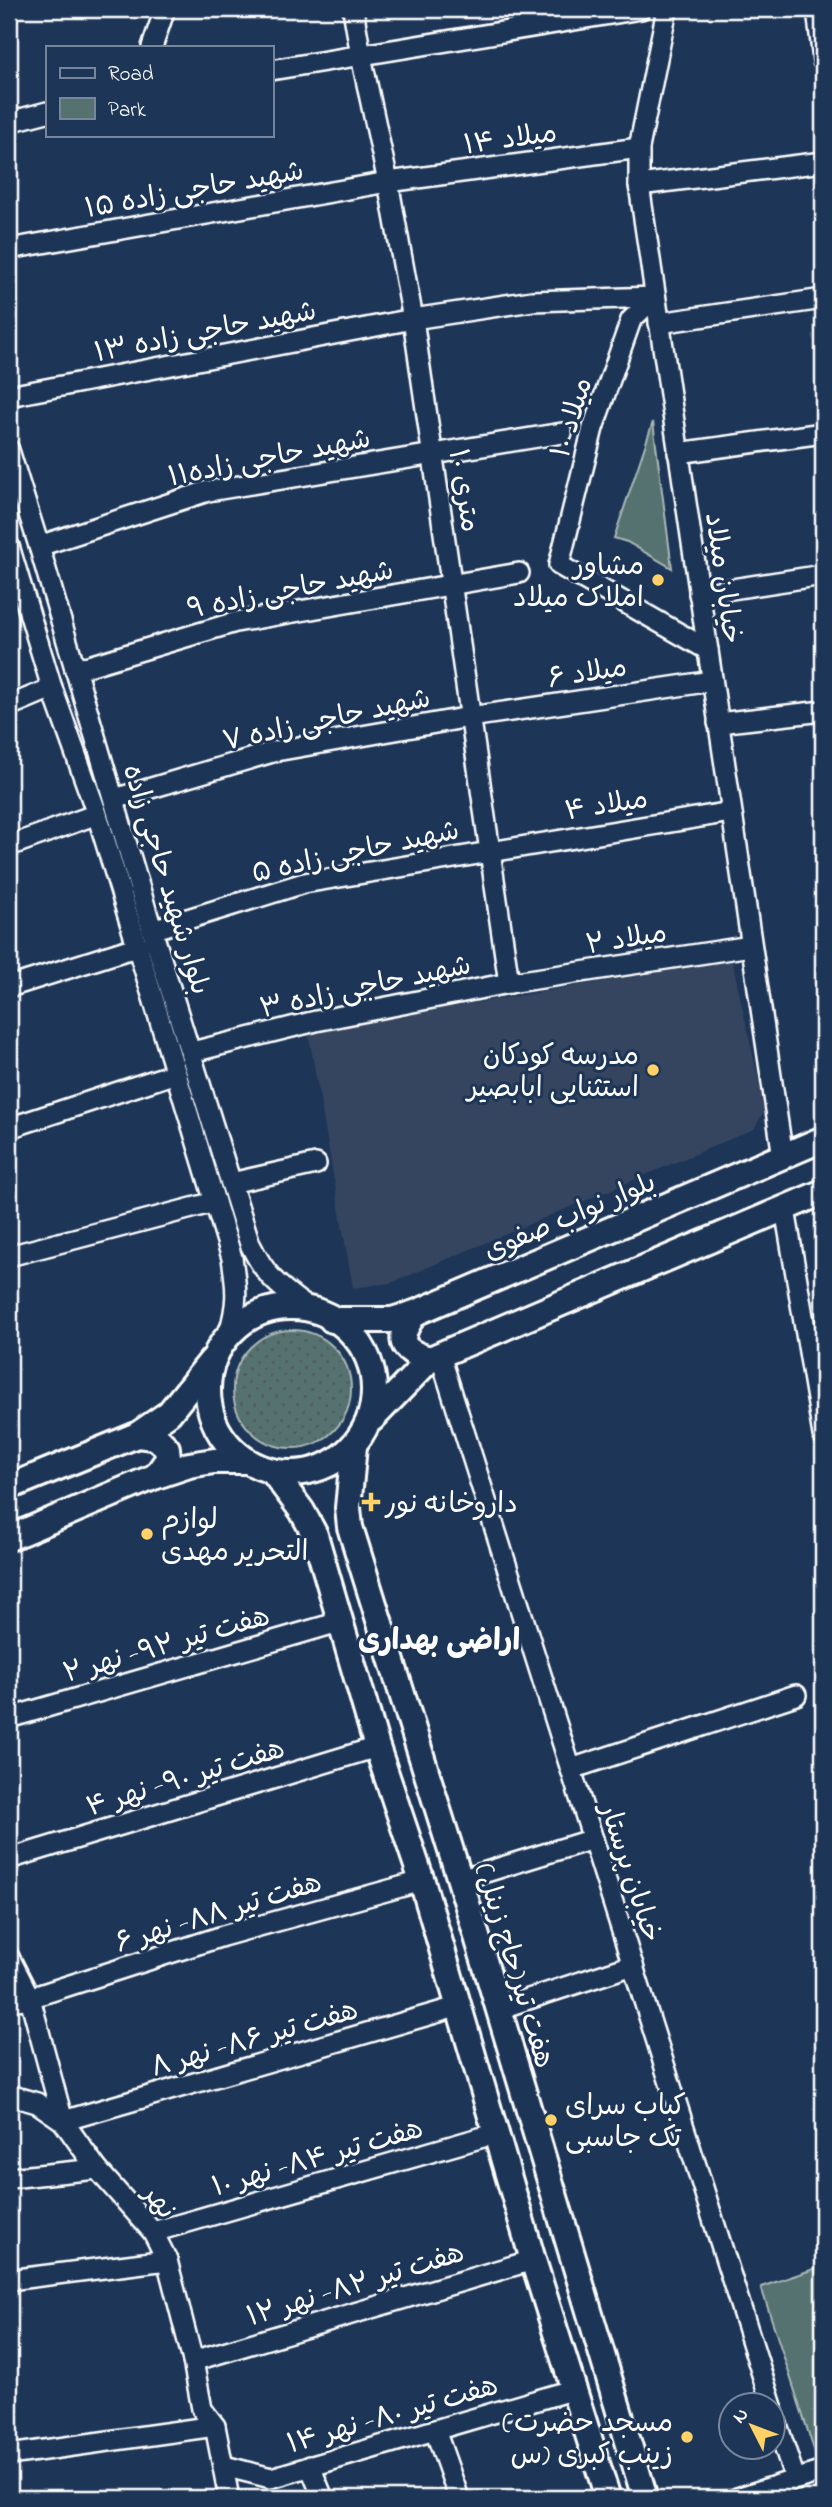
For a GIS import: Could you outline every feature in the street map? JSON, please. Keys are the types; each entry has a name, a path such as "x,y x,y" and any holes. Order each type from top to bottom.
{"main road":[{"name":"بلوار نواب صفوی","path":"332,1320 392,1321 415,1313 823,1139"},
{"path":"214,1358 207,1387 211,1416 225,1442 247,1461 273,1472 302,1473 330,1464 354,1446 369,1422 389,1399 435,1357 823,1192"},
{"path":"9,1487 137,1435 169,1413 214,1358 229,1334 250,1317 275,1307 304,1305 358,1338 371,1364 375,1393 369,1422"},
{"path":"415,1313 403,1330 404,1343 413,1354 435,1357"},
{"path":"137,1435 156,1438 167,1448 168,1459 156,1476"},
{"name":"هفت تیر(حاج زینل)","path":"354,1446 348,1507 350,1527 460,1880 645,2498"},
{"path":"9,1538 156,1476 190,1465 214,1461 247,1461"},
{"path":"273,1472 302,1511 315,1535 377,1747 460,2006 533,2260 608,2498"},
{"path":"315,1535 316,1526 321,1519 329,1515 338,1515 350,1527"}],"street":[{"path":"152,46 165,9"},
{"name":"۱۰ متری","path":"353,9 413,319 509,983"},
{"path":"273,70 641,9"},
{"name":"خیابان میلاد","path":"667,9 639,148 639,186 783,1157"},
{"path":"817,9 823,61"},
{"path":"9,121 46,112"},
{"name":"میلاد ۱۴","path":"388,182 639,148"},
{"path":"639,186 823,162"},
{"name":"شهید حاجی زاده ۱۵","path":"9,248 388,182"},
{"name":"شهید حاجی زاده ۱۳","path":"9,396 413,319 532,301 655,297"},
{"name":"میلاد ۱۰","path":"655,297 631,320 593,428 559,565 708,650"},
{"path":"659,323 823,299"},
{"name":"شهید حاجی زاده۱۱","path":"39,546 208,491 562,433"},
{"path":"678,453 823,433"},
{"name":"بلوار شهید حاجی زاده","path":"9,450 152,930 250,1244 262,1268 304,1305"},
{"name":"بلوار شهید حاجی زاده","path":"9,546 52,688 97,814 139,946 232,1258 237,1292 236,1311 229,1334"},
{"name":"شهید حاجی زاده ۹","path":"75,670 236,622 519,573"},
{"path":"699,594 823,575"},
{"name":"میلاد ۶","path":"470,717 712,681"},
{"path":"9,706 52,688"},
{"path":"718,723 823,711"},
{"name":"شهید حاجی زاده ۷","path":"114,799 276,751 470,717"},
{"name":"میلاد ۴","path":"490,850 732,812"},
{"path":"9,846 97,814"},
{"name":"شهید حاجی زاده ۵","path":"152,930 304,883 490,850"},
{"path":"9,987 139,946"},
{"name":"میلاد ۲","path":"509,983 751,946"},
{"name":"شهید حاجی زاده ۳","path":"192,1052 316,1021 509,983"},
{"path":"9,1128 176,1073"},
{"path":"231,1183 316,1164"},
{"path":"9,1256 215,1202"},
{"path":"785,1209 822,1423"},
{"name":"خیابان پرستار","path":"435,1357 571,1769 767,2392"},
{"name":"هفت تیر ۹۲- نهر ۲","path":"9,1718 339,1622"},
{"path":"571,1769 796,1695"},
{"name":"هفت تیر ۹۰- نهر ۴","path":"9,1860 377,1747"},
{"path":"460,1880 593,1839"},
{"name":"هفت تیر ۸۸- نهر ۶","path":"9,2001 30,1997 223,1936 422,1881"},
{"name":"نهر","path":"9,1957 30,1997 62,2122 97,2169 153,2232 167,2260 193,2361 202,2409 215,2426 229,2498"},
{"path":"498,2009 633,1965"},
{"name":"هفت تیر ۸۶- نهر ۸","path":"62,2122 460,2006"},
{"path":"9,2095 37,2103 62,2122"},
{"name":"هفت تیر ۸۴- نهر ۱۰","path":"153,2232 497,2133"},
{"path":"9,2178 97,2169"},
{"path":"9,2280 167,2260"},
{"name":"هفت تیر ۸۲- نهر ۱۲","path":"193,2361 533,2260"},
{"name":"هفت تیر ۸۰- نهر ۱۴","path":"224,2466 271,2478 575,2389"},
{"path":"9,2455 215,2426"},
{"path":"435,2430 459,2498"},
{"name":"خیابان پرستار","path":"786,2451 795,2479"},
{"path":"310,2466 323,2498"},
{"path":"737,2498 823,2471"}],"shaded area":[{"path":"732,960 765,1110 754,1129 391,1283 353,1288 308,1031"}],"green space":[{"path":"653,422 672,568 627,542 614,538"},
{"path":"292,1330 315,1334 334,1347 347,1366 351,1389 347,1412 334,1431 315,1444 292,1448 269,1444 250,1431 237,1412 233,1389 237,1366 250,1347 269,1334"},
{"path":"823,2266 823,2453 816,2456 761,2287"}],"place":[{"name":"مشاور املاک میلاد","path":"658,580"},
{"name":"مدرسه کودکان استثنایی ابابصیر","path":"653,1070"},
{"name":"داروخانه نور","path":"371,1502"},
{"name":"لوازم التحریر مهدی","path":"147,1534"},
{"name":"کباب سرای تک جاسبی","path":"551,2120"},
{"name":"(مسجد حضرت زینب کبری (س","path":"687,2437"}],"district":[{"name":"اراضی بهداری","path":"439,1639"}]}
